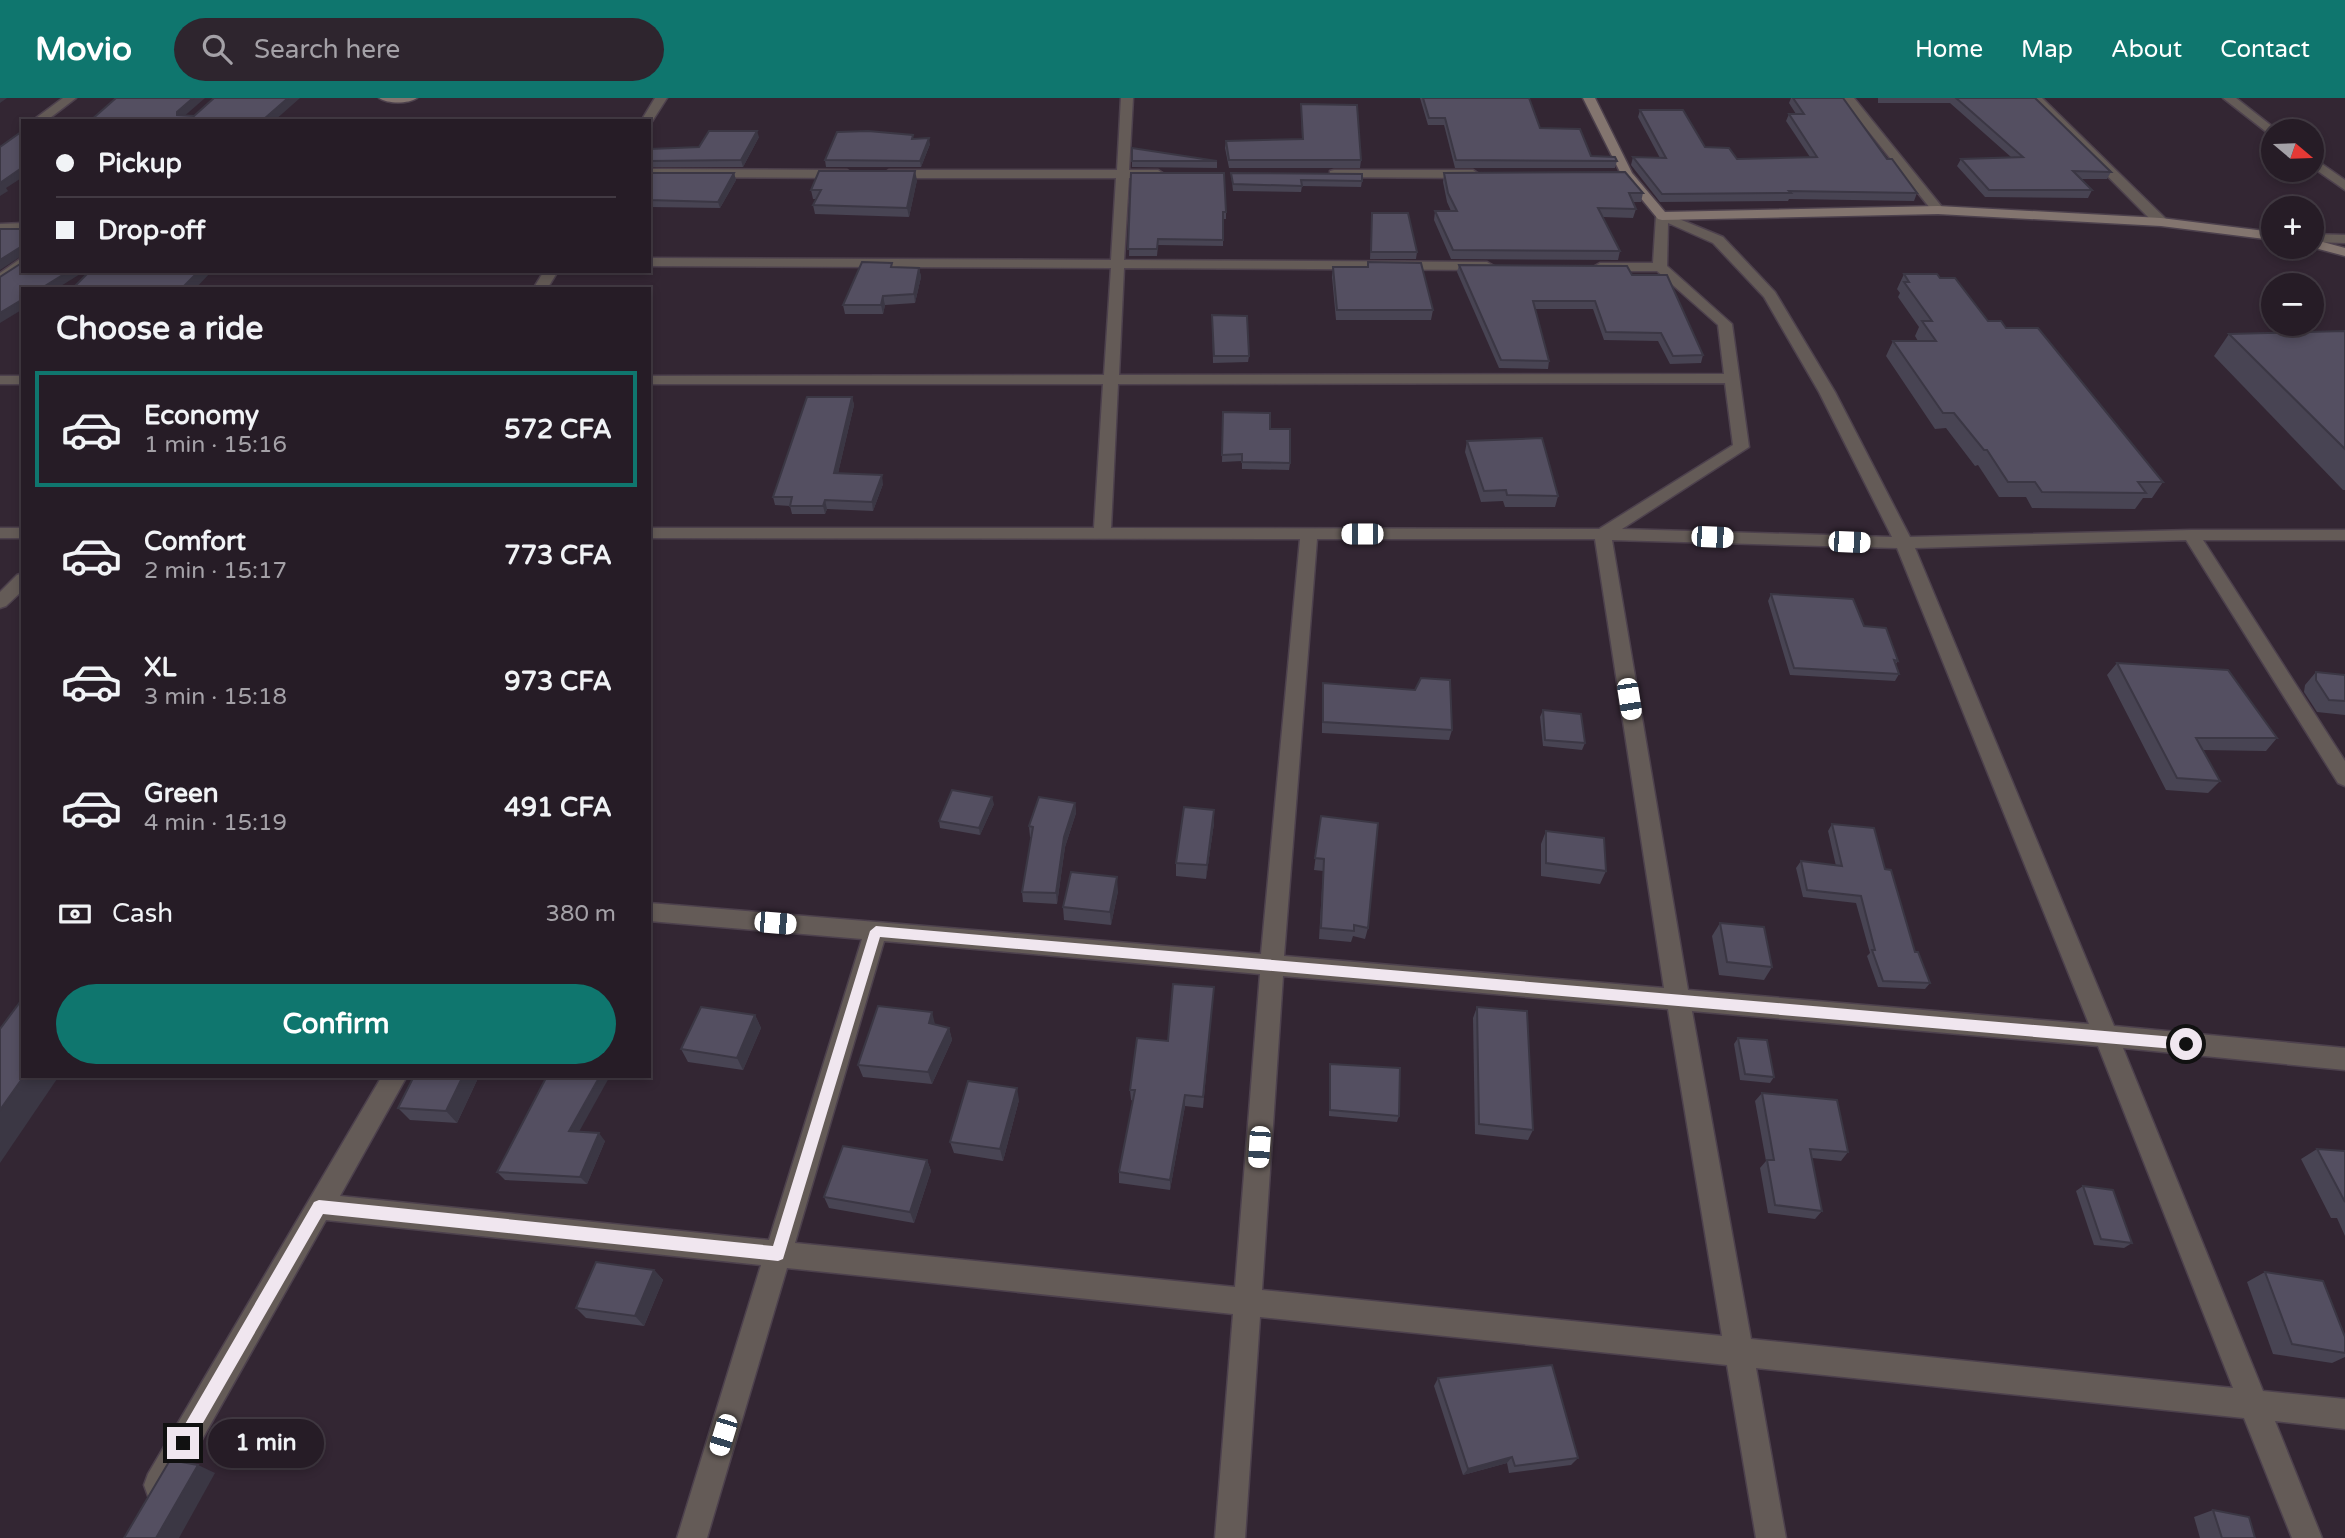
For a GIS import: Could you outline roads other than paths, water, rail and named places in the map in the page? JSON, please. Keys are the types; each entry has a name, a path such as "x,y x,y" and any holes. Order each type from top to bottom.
{"street":[{"path":"41,119 70,98"},
{"path":"385,98 411,98"},
{"path":"648,119 661,98"},
{"path":"1102,534 1127,98"},
{"path":"1589,98 1620,174 1661,216 1718,240 1770,295 1827,392 1904,543 2307,1538"},
{"path":"1847,98 1938,210"},
{"path":"2036,98 2161,222"},
{"path":"2229,98 2261,123"},
{"path":"2324,170 2345,186"},
{"path":"651,173 858,174"},
{"path":"872,174 1177,174"},
{"path":"1314,174 1491,174"},
{"path":"1661,216 1938,210 2161,222 2261,234"},
{"path":"1660,267 1661,216"},
{"path":"0,228 21,227"},
{"path":"2324,240 2345,239"},
{"path":"2324,245 2345,252"},
{"path":"651,262 1118,262 1507,266"},
{"path":"0,280 21,263"},
{"path":"1590,267 1660,267 1725,324 1741,447 1603,534"},
{"path":"651,380 1734,378"},
{"path":"0,380 21,380"},
{"path":"0,533 21,533"},
{"path":"651,533 1603,534 1904,543 2191,535 2345,535"},
{"path":"1230,1538 1272,965 1309,534"},
{"path":"1603,534 1678,1000 1771,1538"},
{"path":"2191,535 2345,778"},
{"path":"0,602 21,581"},
{"path":"651,912 2345,1059"},
{"path":"692,1538 876,931"},
{"path":"149,1503 394,1078"},
{"path":"319,1207 2345,1414"}]}
